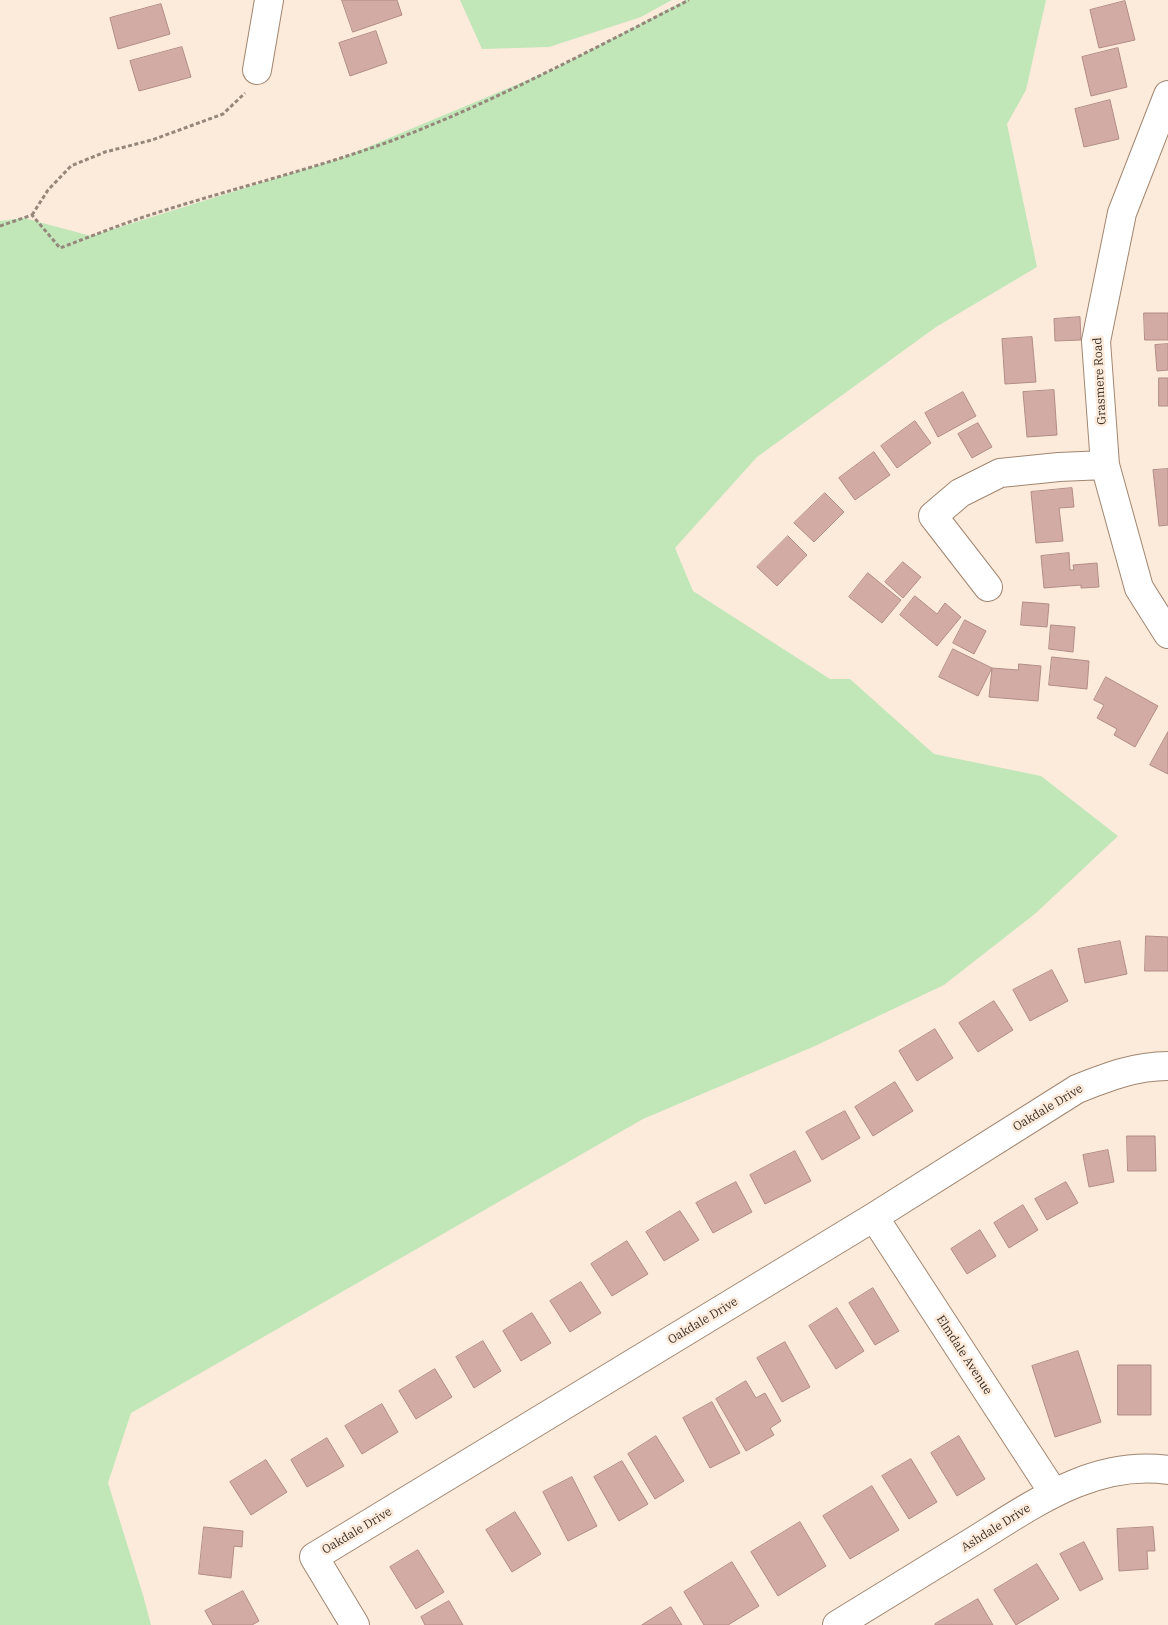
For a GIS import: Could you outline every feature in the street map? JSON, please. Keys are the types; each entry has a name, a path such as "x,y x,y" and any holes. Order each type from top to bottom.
{"street":[{"path":"257,70 269,0"},
{"name":"Grasmere Road","path":"1168,96 1122,213 1096,341 1105,465 1139,588 1168,634"},
{"path":"988,587 933,516 960,493 1000,473 1059,467 1105,465"},
{"name":"Oakdale Drive","path":"355,1625 314,1557 874,1217 1077,1089 1129,1070 1153,1066 1168,1066"},
{"name":"Elmdale Avenue","path":"874,1217 1053,1492"},
{"name":"Ashdale Drive","path":"837,1625 1053,1492 1094,1476 1129,1468 1168,1470"}],"path":[{"path":"32,215 60,248 156,213 294,173 391,141 482,103 590,52 689,0"},
{"path":"0,226 32,215 48,190 72,166 105,152 152,140 223,114 244,96 257,70"}],"green space":[{"path":"460,0 672,0 641,17 549,47 482,49"},
{"path":"686,0 1046,0 1026,90 1007,124 1037,267 936,327 757,457 675,548 693,591 830,679 850,679 934,754 1041,776 1118,836 1036,913 944,985 815,1046 643,1119 131,1413 108,1483 151,1625 0,1625 0,221 24,218 91,236 344,157 554,69"}],"building":[{"path":"342,0 397,0 402,15 353,32"},
{"path":"1125,1 1135,40 1099,48 1090,10"},
{"path":"161,4 170,34 118,49 110,18"},
{"path":"376,31 387,63 350,76 339,43"},
{"path":"182,47 191,77 139,91 130,61"},
{"path":"1118,48 1127,87 1091,96 1082,57"},
{"path":"1110,100 1119,139 1084,147 1075,109"},
{"path":"1144,313 1168,313 1168,340 1145,340"},
{"path":"1080,317 1081,340 1055,341 1054,319"},
{"path":"1032,337 1036,382 1005,384 1002,339"},
{"path":"1168,344 1168,370 1157,371 1155,345"},
{"path":"1159,378 1168,378 1168,406 1159,406"},
{"path":"1054,390 1057,435 1027,437 1023,392"},
{"path":"963,392 976,416 938,437 925,413"},
{"path":"915,421 931,443 897,468 881,446"},
{"path":"978,423 992,447 972,458 958,434"},
{"path":"874,452 890,475 855,500 839,478"},
{"path":"1168,469 1168,525 1159,526 1153,470"},
{"path":"1072,488 1074,507 1059,508 1063,541 1036,543 1031,492"},
{"path":"825,493 844,512 814,542 794,523"},
{"path":"788,536 807,555 777,586 757,567"},
{"path":"1069,553 1070,570 1074,570 1073,565 1097,563 1099,587 1081,588 1081,585 1044,588 1041,556"},
{"path":"903,562 921,577 903,598 885,582"},
{"path":"868,573 901,600 882,623 849,597"},
{"path":"915,596 937,614 945,603 961,617 937,646 900,615"},
{"path":"1023,602 1049,604 1047,627 1021,625"},
{"path":"965,620 986,631 974,654 953,643"},
{"path":"1051,625 1075,627 1073,652 1049,649"},
{"path":"953,649 992,668 978,696 939,677"},
{"path":"1052,657 1089,661 1087,689 1049,685"},
{"path":"1019,664 1041,666 1038,701 989,697 992,668 1018,670"},
{"path":"1106,677 1158,706 1135,747 1114,735 1117,729 1097,718 1104,705 1094,700"},
{"path":"1168,732 1168,774 1150,765"},
{"path":"1146,936 1168,937 1168,971 1145,971"},
{"path":"1120,941 1127,974 1085,983 1078,949"},
{"path":"1052,970 1068,1001 1030,1021 1013,990"},
{"path":"994,1001 1013,1030 978,1052 959,1023"},
{"path":"935,1029 953,1058 917,1081 899,1051"},
{"path":"895,1082 913,1111 873,1136 855,1107"},
{"path":"845,1111 860,1138 822,1160 806,1132"},
{"path":"1127,1136 1155,1136 1156,1171 1128,1171"},
{"path":"1108,1150 1114,1182 1089,1187 1083,1155"},
{"path":"795,1151 811,1181 765,1204 750,1175"},
{"path":"736,1182 752,1212 713,1233 696,1203"},
{"path":"1066,1182 1078,1203 1047,1220 1035,1199"},
{"path":"1023,1205 1038,1230 1009,1248 994,1223"},
{"path":"680,1211 699,1240 664,1261 646,1232"},
{"path":"980,1230 996,1256 967,1274 951,1249"},
{"path":"627,1241 648,1274 612,1296 591,1264"},
{"path":"581,1282 601,1313 570,1332 550,1301"},
{"path":"873,1288 899,1331 875,1345 849,1303"},
{"path":"837,1308 864,1351 836,1369 809,1326"},
{"path":"532,1313 551,1343 521,1361 503,1331"},
{"path":"483,1341 501,1371 474,1388 456,1357"},
{"path":"785,1342 810,1387 782,1402 757,1358"},
{"path":"1078,1351 1101,1422 1055,1437 1032,1366"},
{"path":"1118,1365 1151,1365 1151,1415 1118,1415"},
{"path":"435,1369 452,1397 416,1419 399,1391"},
{"path":"746,1381 756,1398 765,1393 781,1421 770,1428 774,1435 746,1451 716,1399"},
{"path":"712,1402 740,1453 710,1468 683,1418"},
{"path":"382,1404 398,1432 362,1454 345,1426"},
{"path":"656,1436 684,1481 655,1499 628,1454"},
{"path":"959,1436 985,1479 957,1496 931,1453"},
{"path":"327,1438 344,1466 307,1487 291,1460"},
{"path":"911,1459 937,1502 909,1519 882,1476"},
{"path":"266,1460 287,1492 251,1515 230,1482"},
{"path":"622,1461 648,1504 619,1521 594,1477"},
{"path":"572,1477 597,1526 568,1541 543,1492"},
{"path":"872,1486 899,1530 850,1559 823,1516"},
{"path":"515,1512 541,1554 512,1572 486,1530"},
{"path":"800,1522 826,1566 778,1596 751,1552"},
{"path":"204,1527 243,1531 242,1547 234,1546 231,1578 199,1574"},
{"path":"1153,1527 1155,1551 1147,1551 1148,1569 1119,1571 1117,1529"},
{"path":"1084,1542 1103,1579 1080,1591 1060,1554"},
{"path":"418,1550 444,1592 416,1609 390,1567"},
{"path":"732,1562 759,1606 728,1625 704,1625 684,1592"},
{"path":"1037,1564 1059,1599 1016,1625 994,1590"},
{"path":"243,1591 259,1621 252,1625 213,1625 205,1611"},
{"path":"978,1599 993,1625 935,1625 935,1624"},
{"path":"449,1601 463,1625 425,1625 421,1617"},
{"path":"671,1607 682,1625 642,1625"}]}
